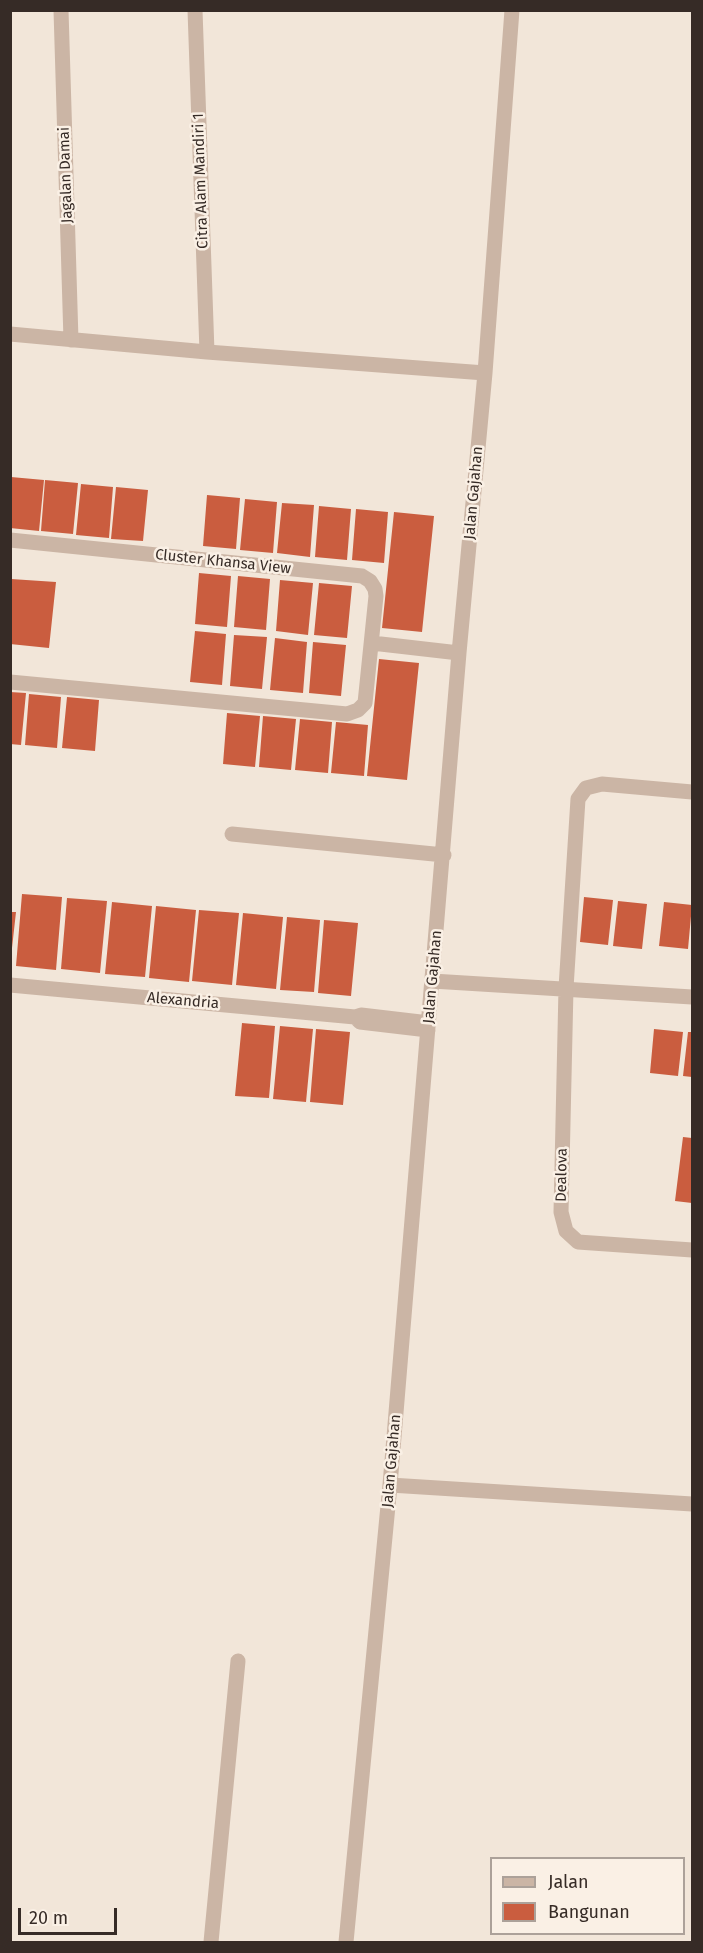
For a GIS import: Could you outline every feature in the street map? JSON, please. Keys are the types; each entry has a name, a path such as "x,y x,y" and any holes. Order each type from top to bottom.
{"street":[{"name":"Jagalan Damai","path":"61,10 71,340"},
{"name":"Citra Alam Mandiri 1","path":"195,10 207,352"},
{"name":"Jalan Gajahan","path":"346,1942 390,1485 459,653 485,373 512,10"},
{"path":"10,334 207,352 485,373"},
{"name":"Cluster Khansa View","path":"10,540 362,576 370,581 376,596 365,703 358,710 347,714 10,682"},
{"path":"372,643 459,653"},
{"name":"Dealova","path":"693,792 602,783 586,788 578,799 566,988 561,1212 566,1231 578,1242 693,1250"},
{"path":"232,834 444,855"},
{"path":"432,981 693,997"},
{"name":"Alexandria","path":"10,985 355,1017 360,1022 428,1026"},
{"path":"390,1485 693,1504"},
{"path":"211,1942 238,1661"}],"building":[{"path":"11,477 44,480 39,531 10,528"},
{"path":"45,480 78,483 73,534 41,531"},
{"path":"81,484 113,487 109,538 76,535"},
{"path":"116,487 148,490 143,541 111,539"},
{"path":"207,495 240,498 236,549 203,546"},
{"path":"245,499 277,502 273,553 240,550"},
{"path":"282,503 314,505 310,557 277,553"},
{"path":"319,506 351,509 347,560 315,557"},
{"path":"356,509 388,512 384,563 352,560"},
{"path":"394,512 434,516 422,632 382,628"},
{"path":"199,573 231,576 227,627 195,624"},
{"path":"238,576 270,579 266,630 234,627"},
{"path":"11,579 56,582 49,648 10,644"},
{"path":"280,580 313,583 308,635 276,631"},
{"path":"319,583 352,586 347,638 314,635"},
{"path":"195,631 226,634 222,685 190,682"},
{"path":"234,635 267,637 262,689 230,686"},
{"path":"275,638 307,642 303,693 270,690"},
{"path":"313,642 346,645 341,696 309,693"},
{"path":"379,659 419,663 407,780 367,776"},
{"path":"10,692 26,693 21,745 10,744"},
{"path":"29,694 61,697 57,748 25,745"},
{"path":"67,697 99,700 95,751 62,748"},
{"path":"227,713 260,716 255,767 223,764"},
{"path":"263,716 296,719 291,770 259,767"},
{"path":"300,719 332,722 328,773 295,770"},
{"path":"336,722 368,725 364,776 331,773"},
{"path":"22,894 62,897 56,970 16,966"},
{"path":"584,897 613,900 608,945 580,942"},
{"path":"67,898 107,901 100,973 61,969"},
{"path":"618,901 647,904 642,949 613,946"},
{"path":"112,902 152,906 145,977 105,974"},
{"path":"664,902 692,905 688,949 659,946"},
{"path":"156,906 196,910 189,982 149,978"},
{"path":"199,910 239,913 232,985 192,981"},
{"path":"10,912 16,912 12,948 10,947"},
{"path":"243,913 283,917 276,989 236,985"},
{"path":"287,917 320,920 314,992 280,990"},
{"path":"324,920 358,923 351,996 318,993"},
{"path":"242,1023 275,1026 269,1098 235,1096"},
{"path":"280,1026 313,1029 306,1102 273,1099"},
{"path":"316,1029 350,1032 343,1105 310,1102"},
{"path":"654,1029 683,1032 678,1076 650,1073"},
{"path":"688,1032 692,1032 692,1077 683,1076"},
{"path":"683,1137 692,1138 692,1203 675,1201"}]}
